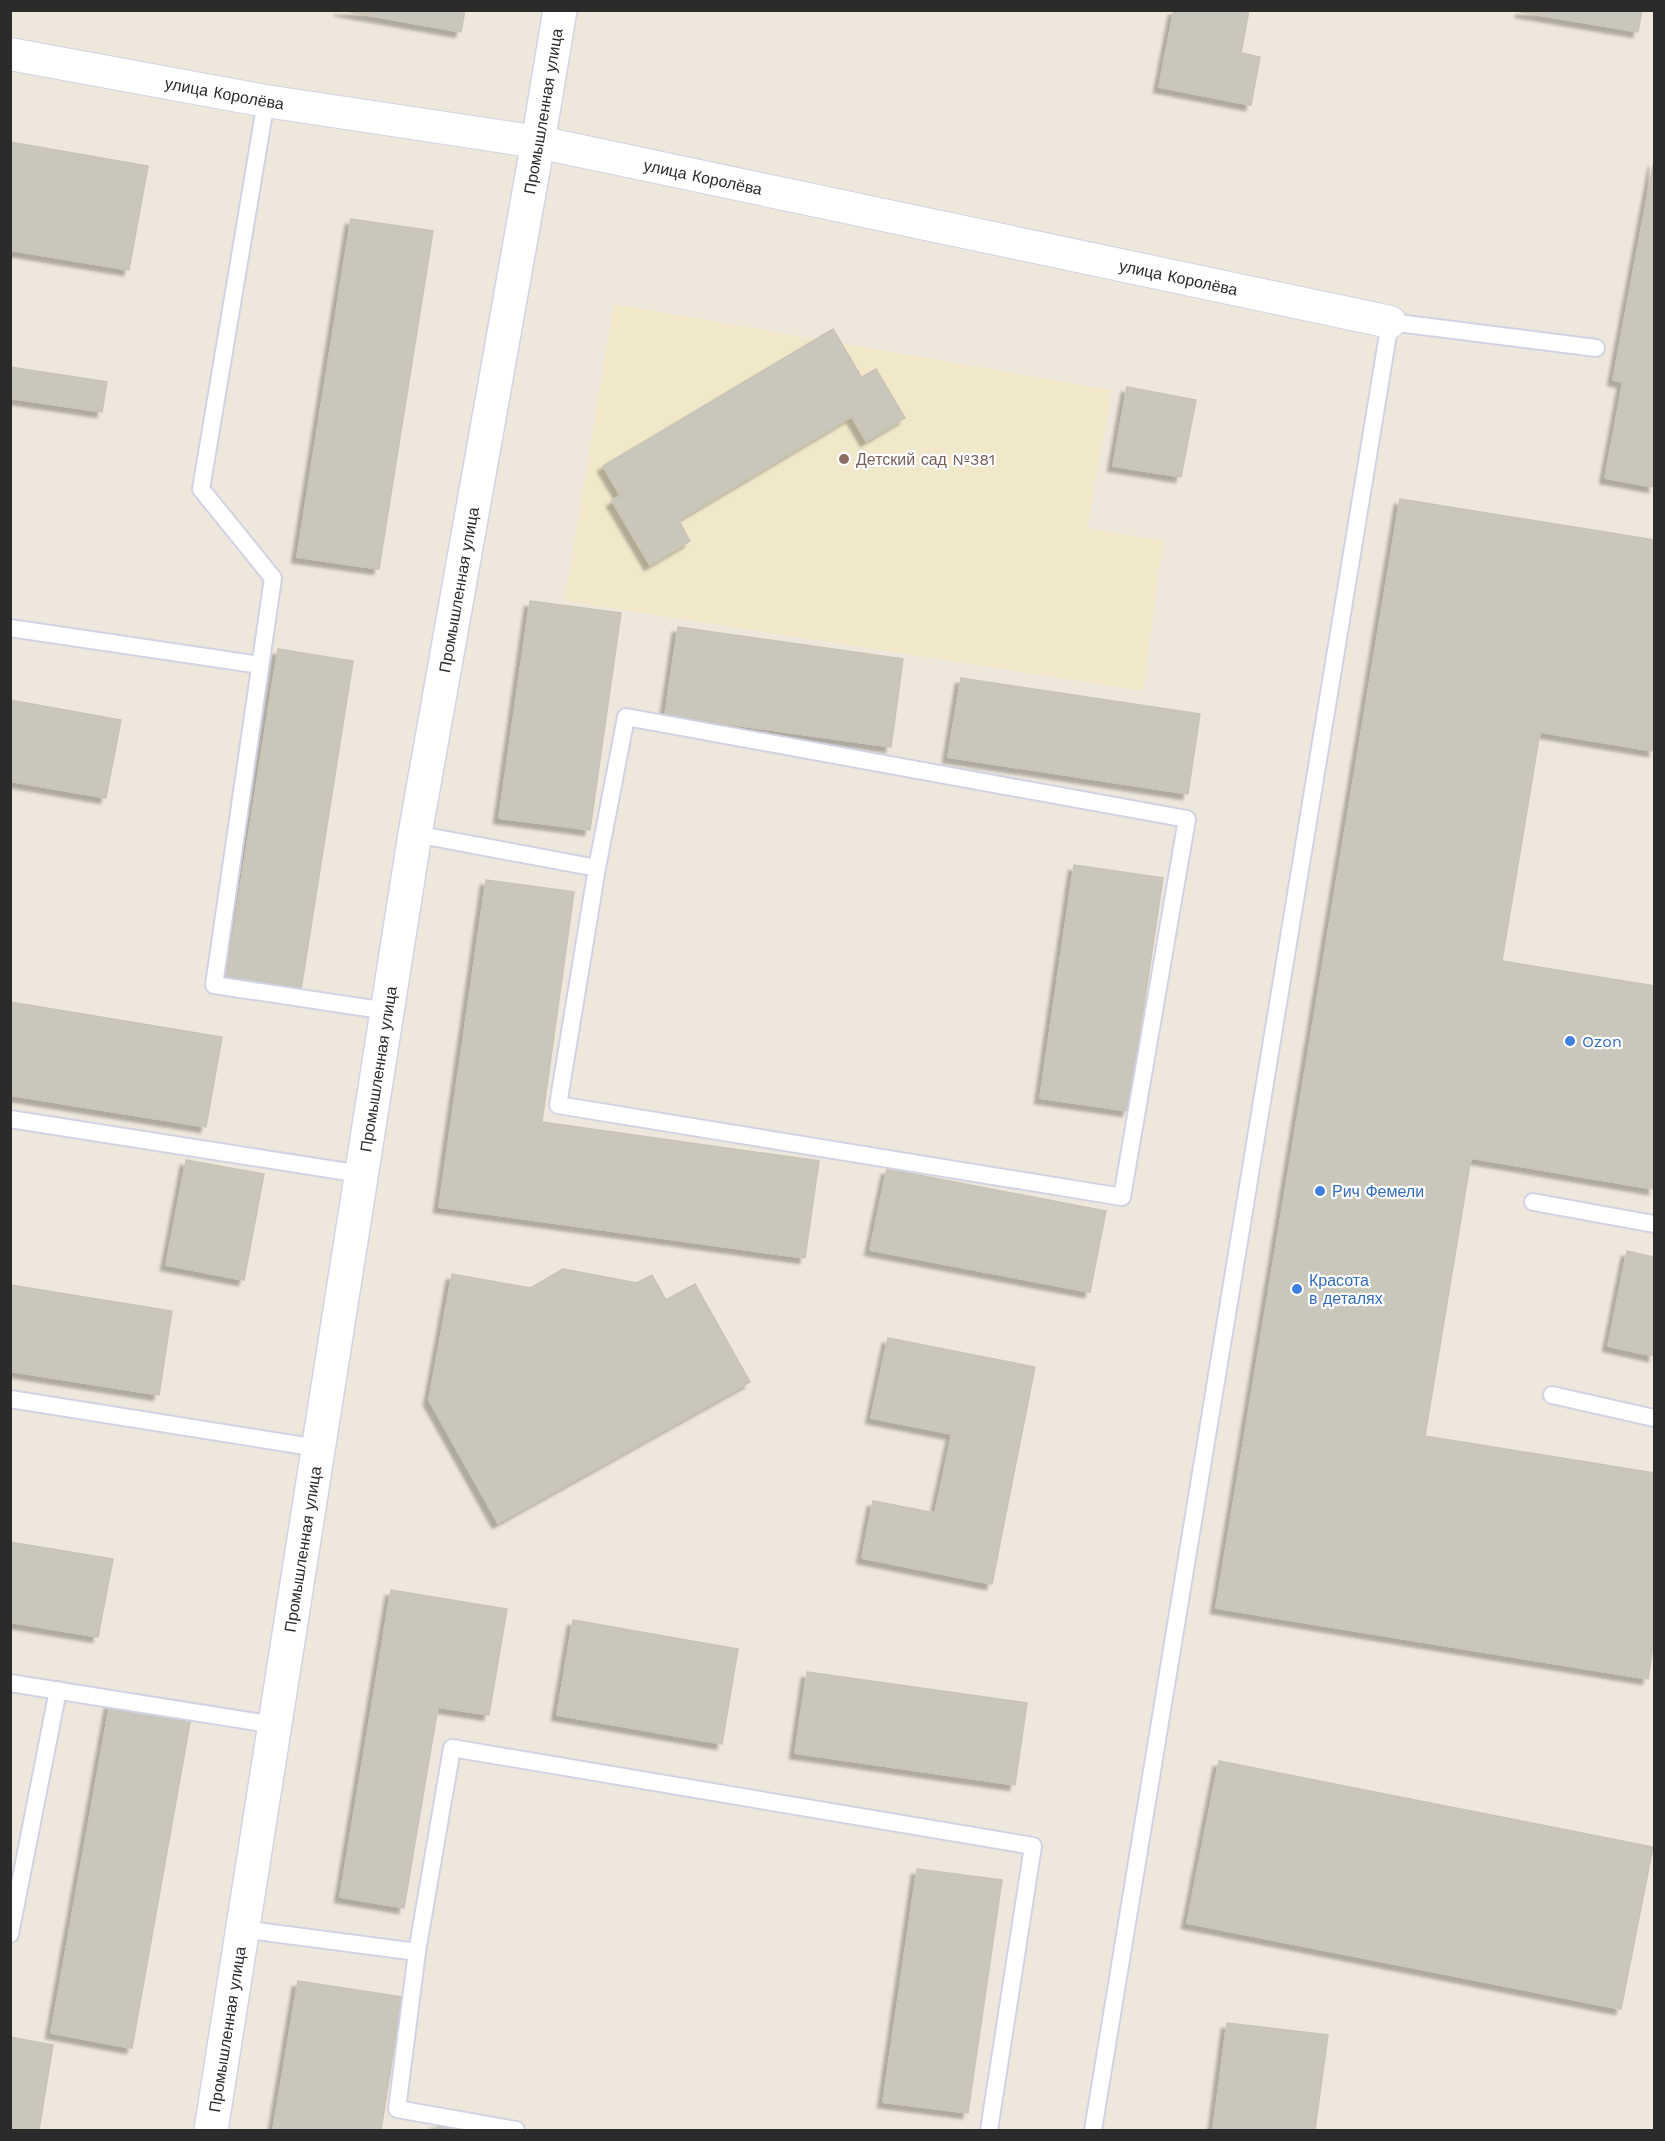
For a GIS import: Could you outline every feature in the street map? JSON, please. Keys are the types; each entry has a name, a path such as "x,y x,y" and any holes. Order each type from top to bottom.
{"street":[{"name":"Промышленная улица","path":"211,2130 415,834 560,10"},
{"name":"улица Королёва","path":"10,54 266,100 538,142 1390,322"}],"lane":[{"path":"266,100 201,489 273,578 214,985 387,1011"},
{"path":"1093,2130 1390,322 1596,348"},
{"path":"10,628 260,665"},
{"path":"626,717 1187,819 1122,1197 558,1105 597,868 626,717"},
{"path":"415,834 597,868"},
{"path":"10,1119 362,1174"},
{"path":"1533,1202 1654,1224"},
{"path":"1552,1395 1654,1418"},
{"path":"10,1399 318,1448"},
{"path":"10,1683 275,1725"},
{"path":"10,1934 58,1690"},
{"path":"516,2130 397,2109 417,1952 452,1748 1033,1846 989,2130"},
{"path":"242,1929 417,1952"}],"shaded area":[{"name":"Детский сад №381","path":"614,304 1112,390 1087,528 1163,541 1143,691 565,601"}],"building":[{"path":"339,10 465,10 461,32"},
{"path":"1174,10 1249,10 1241,53 1260,57 1251,105 1159,87"},
{"path":"1521,10 1642,10 1638,32 1521,12"},
{"path":"10,142 148,166 129,270 10,250"},
{"path":"1654,161 1654,487 1605,478 1623,382 1613,380"},
{"path":"351,219 433,231 379,569 297,557"},
{"path":"833,329 876,402 646,539 603,466"},
{"path":"10,367 107,382 102,412 10,398"},
{"path":"876,369 905,418 866,441 852,417 876,402 862,377"},
{"path":"1127,387 1196,400 1181,477 1113,466"},
{"path":"621,495 646,539 678,519 690,541 650,565 612,501"},
{"path":"1400,499 1654,540 1654,751 1540,732 1502,961 1654,986 1654,1189 1471,1158 1425,1436 1654,1473 1654,1639 1648,1679 1216,1608"},
{"path":"530,601 621,613 590,830 499,818"},
{"path":"678,627 903,659 891,747 665,715"},
{"path":"278,649 353,661 301,990 226,978"},
{"path":"961,678 1200,714 1188,794 948,757"},
{"path":"10,700 121,720 106,798 10,781"},
{"path":"1074,865 1163,878 1128,1111 1040,1098"},
{"path":"486,880 574,892 542,1122 819,1161 805,1258 439,1207"},
{"path":"10,1002 222,1037 206,1127 10,1095"},
{"path":"186,1160 264,1174 244,1280 166,1265"},
{"path":"887,1169 1106,1211 1090,1292 870,1250"},
{"path":"1627,1251 1654,1257 1654,1356 1608,1346"},
{"path":"563,1269 637,1283 652,1275 666,1300 695,1284 750,1382 498,1523 429,1400 452,1274 531,1288"},
{"path":"10,1285 172,1311 159,1395 10,1371"},
{"path":"888,1338 1035,1367 992,1584 862,1558 873,1501 935,1513 952,1434 871,1418"},
{"path":"10,1542 113,1559 98,1637 10,1622"},
{"path":"391,1590 507,1609 489,1715 438,1707 404,1908 340,1897"},
{"path":"573,1620 738,1649 722,1744 557,1715"},
{"path":"807,1672 1027,1703 1015,1785 795,1753"},
{"path":"110,1703 191,1717 132,2048 51,2033"},
{"path":"1219,1761 1653,1847 1621,2009 1187,1923"},
{"path":"917,1869 1002,1880 968,2113 883,2102"},
{"path":"298,1981 402,1997 381,2130 273,2130"},
{"path":"1227,2023 1328,2035 1315,2130 1213,2130"},
{"path":"10,2037 53,2045 39,2130 10,2128"},
{"path":"437,2123 475,2130 436,2130"}],"place":[{"name":"Детский сад №381","path":"844,459"},
{"name":"Ozon","path":"1570,1041"},
{"name":"Рич Фемели","path":"1320,1191"},
{"name":"Красота в деталях","path":"1297,1289"}]}
